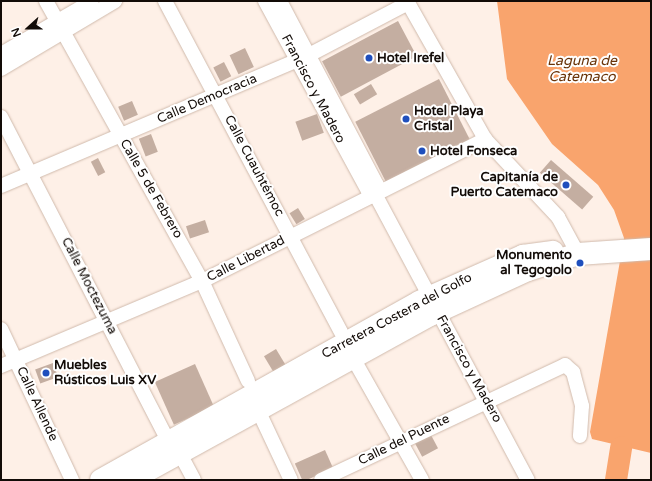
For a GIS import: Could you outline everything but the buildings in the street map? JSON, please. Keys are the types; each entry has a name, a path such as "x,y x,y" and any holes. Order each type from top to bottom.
{"main road":[{"name":"Carretera Costera del Golfo","path":"126,475 176,453 213,425 433,304 578,254 602,251 651,249"},
{"name":"Carretera Costera del Golfo","path":"213,425 258,410 353,358 433,304"}],"street":[{"name":"Calle 5 de Febrero","path":"46,1 202,281 248,381"},
{"path":"1,69 92,1"},
{"path":"1,54 115,1"},
{"name":"Calle Cuauhtémoc","path":"165,1 341,332"},
{"name":"Francisco y Madero","path":"265,1 303,57"},
{"name":"Francisco y Madero","path":"280,1 303,57 368,191 375,194 528,480"},
{"path":"408,2 485,139 558,217 578,254"},
{"name":"Calle Democracia","path":"1,186 303,57 408,2"},
{"name":"Calle Moctezuma","path":"1,117 32,174 106,322 176,453 194,480"},
{"name":"Calle Libertad","path":"1,366 202,281 485,139"},
{"name":"Calle Allende","path":"1,329 72,480"},
{"path":"353,358 402,440 422,480"},
{"name":"Calle del Puente","path":"322,480 402,440 565,365 573,372 582,406 580,436"},
{"path":"258,410 291,480"}],"water":[{"name":"Laguna de Catemaco","path":"497,1 651,1 651,453 592,439 590,432 624,238 614,210 598,185 552,144 507,79"}],"waterway":[{"path":"616,480 621,447"}],"place":[{"name":"Hotel Irefel","path":"369,58"},
{"name":"Hotel Playa Cristal","path":"406,119"},
{"name":"Hotel Fonseca","path":"422,151"},
{"name":"Capitanía de Puerto Catemaco","path":"566,185"},
{"name":"Monumento al Tegogolo","path":"580,263"},
{"name":"Muebles Rústicos Luis XV","path":"46,373"}]}
